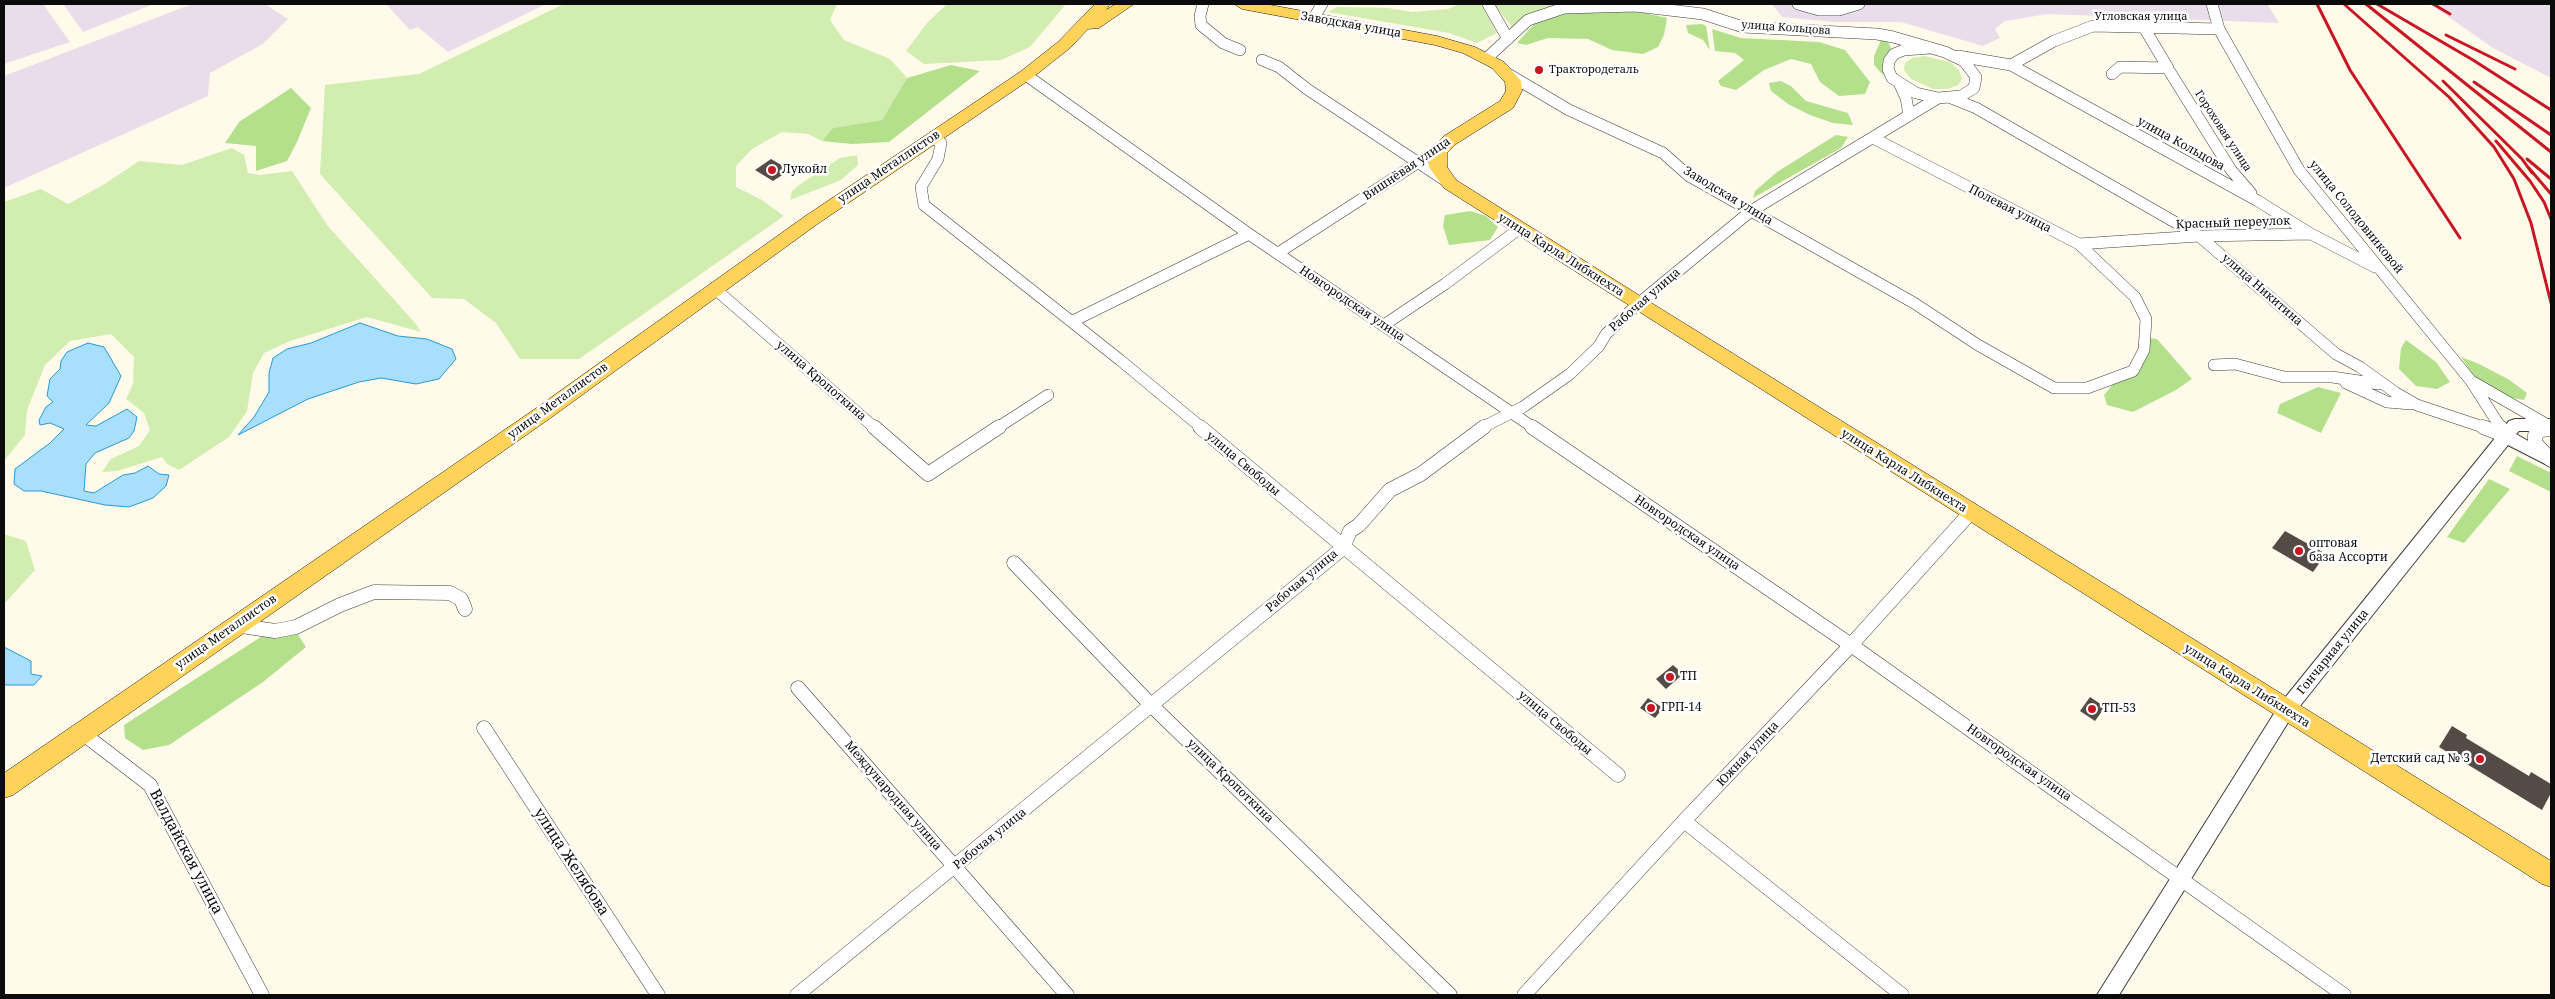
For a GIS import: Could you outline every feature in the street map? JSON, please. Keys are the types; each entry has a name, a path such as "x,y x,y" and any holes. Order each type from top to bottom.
{"main road":[{"name":"улица Металлистов","path":"4,787 235,625 542,414 714,288 1026,74 1064,45 1103,4"},
{"path":"1064,45 1126,4"},
{"name":"Заводская улица","path":"1242,4 1437,41 1469,50 1487,58 1508,74"},
{"name":"Вишнёвая улица","path":"1442,146 1507,104 1512,98 1515,87 1508,74"},
{"path":"1442,146 1436,156 1436,161 1441,173 1450,184"},
{"name":"улица Карла Либкнехта","path":"1450,184 1638,304 2551,875"}],"street":[{"path":"1203,4 1200,16 1201,25 1223,43 1240,50"},
{"path":"1314,18 1322,4"},
{"path":"1488,4 1508,39"},
{"path":"1702,4 1703,14"},
{"path":"1798,4 1819,10 1839,10 1859,4"},
{"name":"улица Солодовниковой","path":"2212,4 2219,29 2299,170 2471,381"},
{"name":"улица Кольцова","path":"1487,58 1528,20 1564,8 1635,6 1703,14 1743,27 1877,34 1893,37 1953,55 2011,65 2258,201 2310,234"},
{"name":"Угловская улица","path":"1976,77 1990,69 2011,65 2054,41 2093,26 2219,29"},
{"name":"Гороховая улица","path":"2143,26 2231,170 2258,201"},
{"path":"1893,37 1897,48 1889,61 1888,69 1892,78 1900,85 1916,93 1938,98 1961,96 1974,88"},
{"path":"1894,54 1904,50 1930,48"},
{"path":"1953,55 1971,68 1976,77 1974,88 1976,108"},
{"name":"улица Карла Либкнехта","path":"1262,60 1279,67 1307,90 1450,184"},
{"path":"2112,74 2120,67 2169,70"},
{"name":"Новгородская улица","path":"1026,74 1249,234 1852,645 2344,995"},
{"name":"Заводская улица","path":"1508,74 1569,110 1664,153 1689,176 1914,303 1978,345 2054,388 2087,388 2133,371 2141,360 2146,336 2146,319 2135,297"},
{"path":"1900,85 1906,98 1909,115"},
{"name":"Рабочая улица","path":"797,995 956,867 1343,548 1350,531 1359,525 1390,490 1422,474 1478,430 1511,413 1570,374 1599,346 1606,334 1638,304 1751,211 1938,98"},
{"name":"улица Никитина","path":"1951,98 1976,108 2200,236 2336,354 2417,405 2511,430 2550,426"},
{"name":"улица Свободы","path":"933,138 941,143 938,159 921,187 924,205 1073,321 1343,548 1618,775"},
{"name":"Полевая улица","path":"1873,138 2078,244 2135,297"},
{"name":"Вишнёвая улица","path":"1278,253 1442,146"},
{"path":"1384,326 1519,229"},
{"path":"1073,321 1249,234"},
{"name":"Красный переулок","path":"2078,244 2200,236 2310,234 2380,269"},
{"name":"улица Кропоткина","path":"714,288 928,474 1048,395"},
{"path":"2214,365 2235,364 2284,377 2332,377 2387,386"},
{"path":"2332,377 2387,402 2417,405"},
{"path":"2471,381 2550,426"},
{"path":"2471,381 2511,430"},
{"path":"2550,426 2535,435 2535,444 2551,461"},
{"name":"улица Никитина","path":"2511,430 2551,461"},
{"name":"Гончарная улица","path":"2107,995 2286,710 2511,430"},
{"name":"Южная улица","path":"1524,995 1684,821 1852,645 1971,512"},
{"name":"улица Кропоткина","path":"1014,563 1152,706 1450,995"},
{"path":"235,625 275,631 290,628 313,620 340,605 374,592 450,593 461,599 465,609"},
{"name":"Международная улица","path":"798,688 1067,995"},
{"name":"улица Желябова","path":"484,728 658,995"},
{"name":"Валдайская улица","path":"82,732 150,784 262,995"},
{"path":"1684,821 1902,995"}],"shaded area":[{"path":"4,4 43,4 70,42 4,64"},
{"path":"63,4 154,4 83,32"},
{"path":"192,4 265,4 288,19 263,44 210,73 208,96 4,188 4,76"},
{"path":"386,4 546,4 448,52 418,27 410,30"},
{"path":"1772,4 2267,4 2279,23 2048,14 2005,21 1995,29 2000,38 1983,46 1901,22 1834,22 1782,17"},
{"path":"2430,4 2551,4 2551,78 2493,48"}],"green space":[{"path":"564,4 837,4 830,20 844,40 890,59 907,78 882,120 833,128 822,141 808,134 782,132 752,149 736,166 736,187 762,200 784,216 579,359 520,359 496,323 464,299 432,298 320,174 325,85 419,74"},
{"path":"947,4 1066,4 1030,47 1001,60 924,64 906,51 927,23"},
{"path":"1459,4 1481,4 1497,33 1477,43 1449,33 1328,12 1337,7 1388,8 1412,12 1448,9"},
{"path":"1494,4 1556,4 1534,13 1512,27"},
{"path":"1640,12 1667,18 1664,35 1658,47 1643,54 1612,50 1588,39 1548,38 1526,45 1517,43 1535,23 1565,14"},
{"path":"1702,24 1706,26 1710,50 1703,40 1688,33 1686,25"},
{"path":"1712,29 1741,38 1819,42 1845,50 1870,82 1865,94 1839,96 1820,82 1811,64 1791,59 1764,70 1736,90 1721,86 1718,81 1744,60 1735,53 1715,51"},
{"path":"1881,40 1888,42 1891,48 1883,62 1887,76 1881,73 1874,65 1874,56"},
{"path":"1925,56 1950,62 1959,70 1962,79 1958,85 1948,89 1933,89 1911,79 1904,70 1905,63 1912,58"},
{"path":"951,65 980,71 889,142 852,144 822,141 833,128 882,120 907,78"},
{"path":"1781,81 1791,86 1806,101 1848,113 1853,125 1833,123 1810,115 1788,104 1771,91 1769,83"},
{"path":"291,88 311,108 297,142 287,161 256,171 256,146 225,143 239,122"},
{"path":"1836,135 1848,137 1841,148 1753,198 1755,191 1777,172"},
{"path":"232,148 244,155 248,173 260,175 292,171 327,225 416,324 421,332 367,317 290,341 264,353 253,373 247,411 229,437 179,470 167,464 162,457 117,471 102,472 111,459 139,446 150,430 144,413 126,399 133,384 134,357 111,334 70,341 45,365 27,410 25,435 4,461 4,202 41,189 68,204 103,185 139,161 182,165"},
{"path":"857,155 858,165 841,180 790,200 792,191 799,185 840,158"},
{"path":"1470,211 1486,216 1498,227 1490,240 1449,245 1443,226 1445,215"},
{"path":"2149,338 2157,339 2192,379 2176,390 2133,412 2107,405 2104,395 2115,382 2135,373"},
{"path":"2406,340 2436,362 2450,382 2437,389 2416,386 2399,369 2401,348"},
{"path":"2461,357 2508,379 2527,393 2524,400 2501,396 2476,379"},
{"path":"2318,387 2341,393 2321,433 2277,413 2280,404"},
{"path":"2517,456 2551,473 2551,492 2509,471"},
{"path":"2489,479 2510,489 2464,543 2447,537"},
{"path":"4,534 26,541 35,570 4,604"},
{"path":"267,633 297,633 306,647 263,682 169,745 143,750 125,738 124,725"}],"water":[{"path":"360,323 398,336 427,339 452,349 456,359 439,379 416,384 381,378 359,382 308,399 238,435 254,417 269,392 269,373 273,358 287,349 311,343"},
{"path":"88,343 104,347 121,376 109,403 86,425 96,426 127,409 137,417 134,431 129,438 95,453 86,464 84,491 94,493 123,475 135,473 148,466 159,474 169,475 166,486 153,498 129,507 105,505 41,491 24,491 14,484 15,469 50,443 64,429 50,423 40,425 39,420 46,407 53,402 47,396 50,379 60,369 61,361 67,352"},
{"path":"4,647 31,661 31,674 42,676 34,685 4,685"}],"building":[{"name":"Лукойл","path":"771,159 790,170 773,181 755,170"},
{"name":"оптовая база Ассорти","path":"2285,531 2326,554 2313,572 2272,548"},
{"name":"ТП","path":"1673,665 1683,674 1666,689 1656,679"},
{"name":"ТП-53","path":"2090,697 2105,707 2095,721 2080,711"},
{"name":"ГРП-14","path":"1648,698 1663,708 1655,718 1640,708"},
{"name":"Детский сад № 3","path":"2452,726 2467,735 2466,738 2529,776 2531,772 2551,784 2551,793 2542,810 2439,747"}],"railway":[{"path":"2317,4 2350,70 2460,238"},
{"path":"2344,4 2449,97 2494,147 2514,179 2531,223 2551,303"},
{"path":"2366,4 2551,152"},
{"path":"2377,4 2473,60 2551,110"},
{"path":"2433,4 2450,14"},
{"path":"2446,35 2515,69"},
{"path":"2443,81 2522,159 2532,173"},
{"path":"2474,82 2551,135"},
{"path":"2496,141 2530,181 2544,202 2551,219"},
{"path":"2527,159 2551,179"},
{"path":"2528,167 2551,194"}],"place":[{"name":"Трактородеталь","path":"1539,70"},
{"name":"Лукойл","path":"772,170"},
{"name":"оптовая база Ассорти","path":"2299,551"},
{"name":"ТП","path":"1670,677"},
{"name":"ГРП-14","path":"1651,708"},
{"name":"ТП-53","path":"2092,709"},
{"name":"Детский сад № 3","path":"2480,759"}]}
